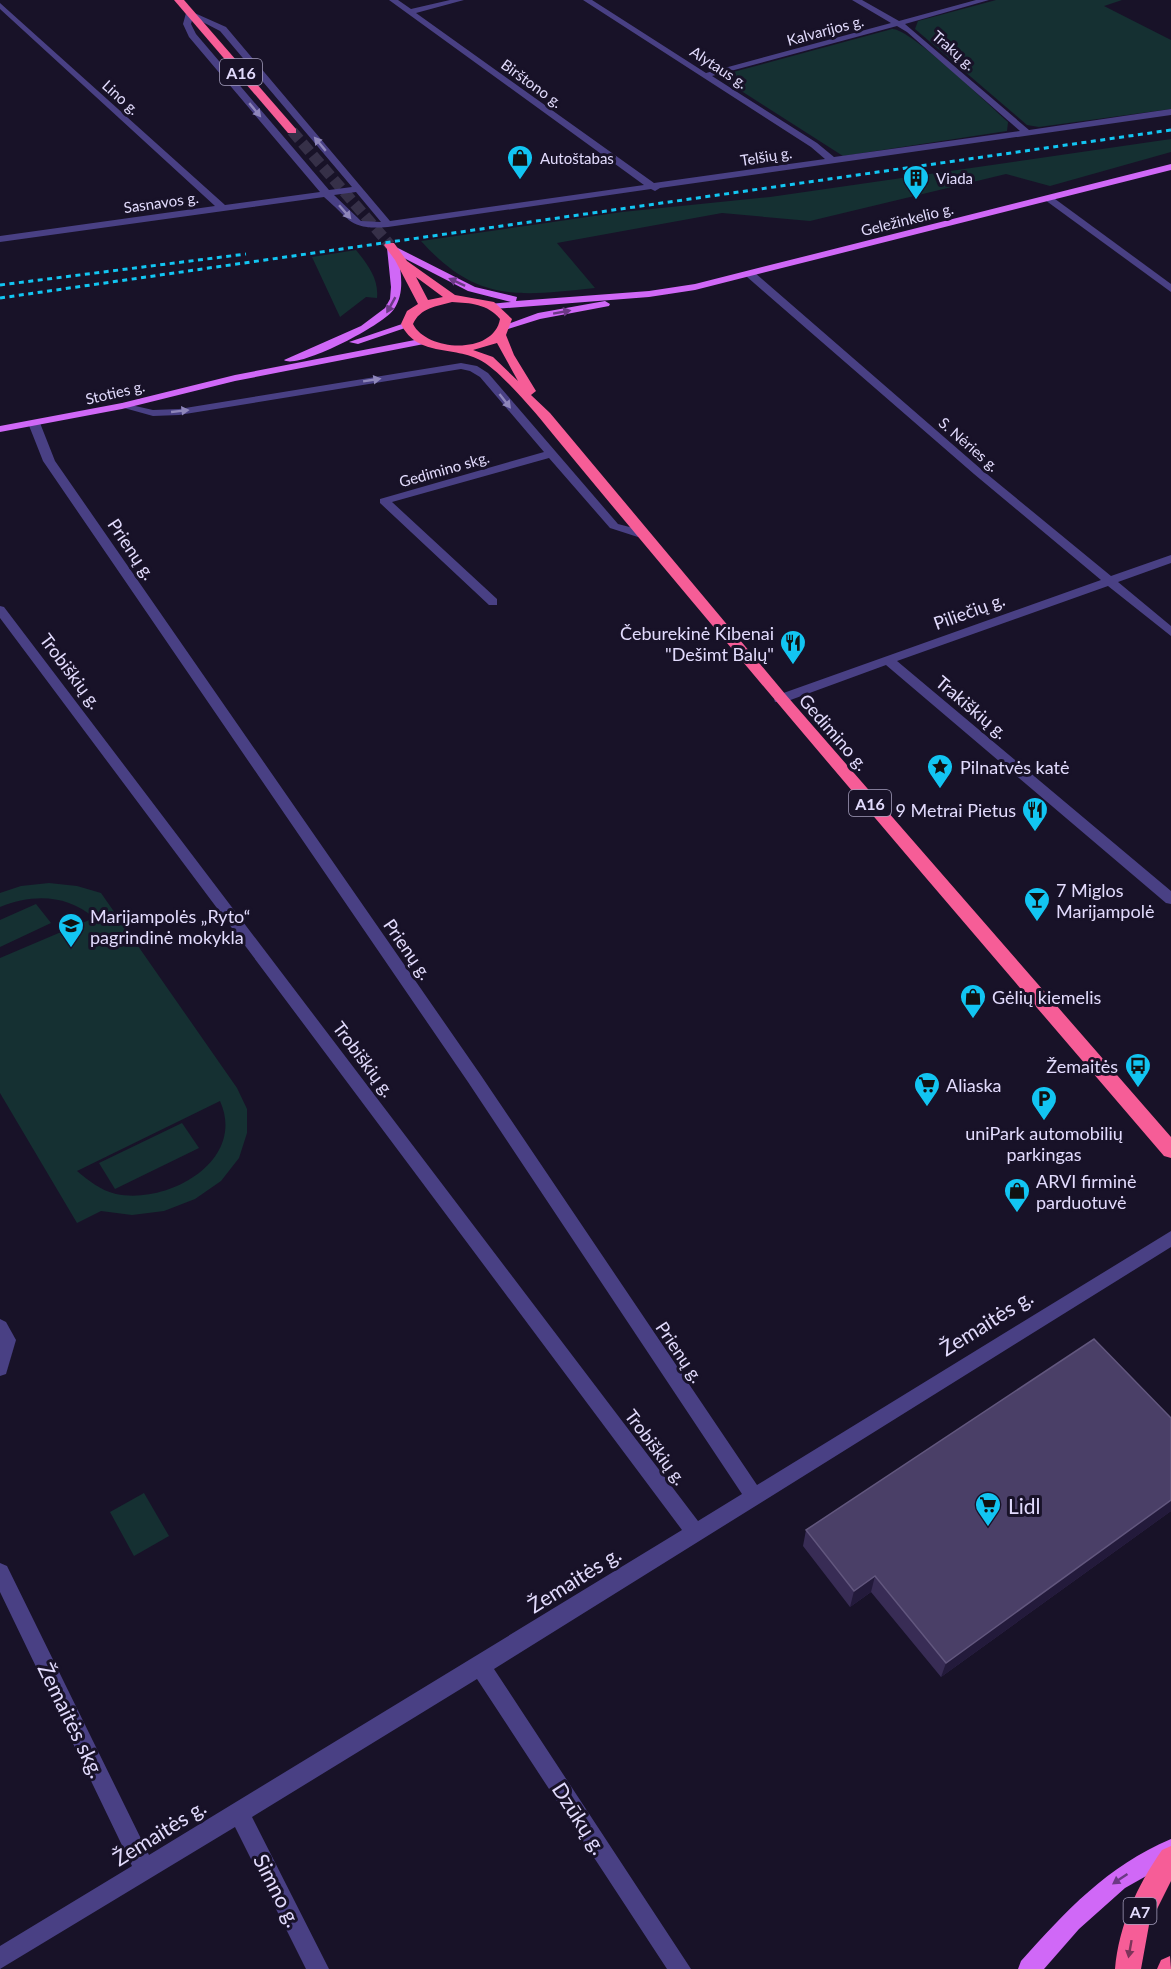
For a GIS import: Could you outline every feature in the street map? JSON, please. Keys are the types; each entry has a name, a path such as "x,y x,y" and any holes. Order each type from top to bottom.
{"highway":[{"name":"A16","path":"179,0 292,131"},
{"path":"391,247 401,260 424,305"},
{"path":"401,260 452,298"},
{"path":"494,306 468,299 452,298 424,305 414,311 408,318 406,326 410,335 420,342 432,346 460,349 490,342 503,331"},
{"name":"Gedimino g.","path":"494,306 506,319 503,331 508,355 545,416"},
{"name":"Gedimino g.","path":"460,349 489,360 545,416 780,699 1171,1150"},
{"name":"A7","path":"1128,1969 1129,1950 1139,1913 1171,1859"}],"main road":[{"name":"Geležinkelio g.","path":"503,331 538,316 750,274 1171,167"},
{"path":"391,247 450,279 499,297 513,299 576,298"},
{"path":"286,362 355,333 386,313 396,296 391,247"},
{"name":"Geležinkelio g.","path":"494,306 649,294"},
{"name":"Stoties g.","path":"235,378 406,326"},
{"name":"Stoties g.","path":"0,429 122,406 235,378 420,342"},
{"path":"1029,1969 1071,1921 1117,1880 1171,1850"}],"street":[{"name":"Birštono g.","path":"393,0 655,188"},
{"path":"410,12 460,0"},
{"name":"Alytaus g.","path":"587,0 814,145 833,161"},
{"name":"Trakų g.","path":"856,0 922,40 1026,132"},
{"name":"Kalvarijos g.","path":"707,75 985,0"},
{"name":"Lino g.","path":"0,5 224,208"},
{"path":"327,195 192,36 188,24 190,13 207,19 223,30 388,224"},
{"name":"Telšių g.","path":"327,195 342,206 357,225 364,227 655,188 1171,112"},
{"name":"Sasnavos g.","path":"0,239 358,189"},
{"path":"1048,198 1171,289"},
{"name":"S. Nėries g.","path":"750,274 1107,581 1171,632"},
{"path":"122,406 153,412 179,412 468,366 484,375 614,526 641,534"},
{"name":"Prienų g.","path":"34,423 40,443 55,470 467,1069 753,1495"},
{"name":"Gedimino skg.","path":"494,602 384,501 550,454"},
{"name":"Piliečių g.","path":"780,699 1171,559"},
{"name":"Trobiškių g.","path":"0,610 695,1532"},
{"name":"Trakiškių g.","path":"888,660 1171,898"},
{"name":"Žemaitės g.","path":"0,1958 238,1811 480,1666 1171,1238"},
{"path":"0,1327 8,1340 0,1368"},
{"name":"Žemaitės skg.","path":"0,1572 145,1869"},
{"name":"Dzūkų g.","path":"480,1666 680,1969"},
{"name":"Simno g.","path":"238,1811 318,1969"}],"green space":[{"path":"996,0 1122,0 1104,6 1171,40 1171,109 1039,127 1027,125 915,29 918,21"},
{"path":"892,29 915,41 950,69 1008,122 1007,131 843,156 721,78 722,75"},
{"path":"1171,139 1171,152 1050,186 1006,174 810,221 722,213 557,243 595,288 543,293 500,291 461,276 441,261 421,241 622,212 770,197"},
{"path":"356,250 374,278 377,298 366,297 340,317 312,257"},
{"name":"Marijampolės „Ryto“ pagrindinė mokykla","path":"49,883 77,886 101,893 237,1088 247,1109 247,1133 239,1158 221,1181 195,1199 164,1211 132,1215 101,1211 77,1223 0,1093 0,958 94,918 72,904 49,899 24,900 0,907 0,893 21,886","holes":["220,1101 225,1123 222,1142 213,1160 198,1174 158,1193 137,1196 116,1194 100,1188 77,1171"]},
{"path":"36,904 51,923 0,947 0,920"},
{"path":"182,1123 199,1148 115,1189 99,1163"},
{"path":"144,1493 169,1536 134,1556 110,1512"}],"building":[{"name":"Lidl","path":"1094,1339 1171,1418 1171,1500 946,1663 875,1576 854,1591 806,1530"}],"tunnel":[{"path":"292,131 390,245"}],"railway":[{"path":"0,298 1171,130"},
{"path":"0,285 246,254"}],"place":[{"name":"Autoštabas","path":"520,181"},
{"name":"Viada","path":"916,201"},
{"name":"Čeburekinė Kibenai \"Dešimt Balų\"","path":"793,666"},
{"name":"Pilnatvės katė","path":"940,790"},
{"name":"9 Metrai Pietus","path":"1035,833"},
{"name":"7 Miglos Marijampolė","path":"1037,923"},
{"name":"Marijampolės „Ryto“ pagrindinė mokykla","path":"71,949"},
{"name":"Gėlių kiemelis","path":"973,1020"},
{"name":"Žemaitės","path":"1138,1089"},
{"name":"Aliaska","path":"927,1108"},
{"name":"uniPark automobilių parkingas","path":"1044,1122"},
{"name":"ARVI firminė parduotuvė","path":"1017,1214"},
{"name":"Lidl","path":"988,1528"}]}
